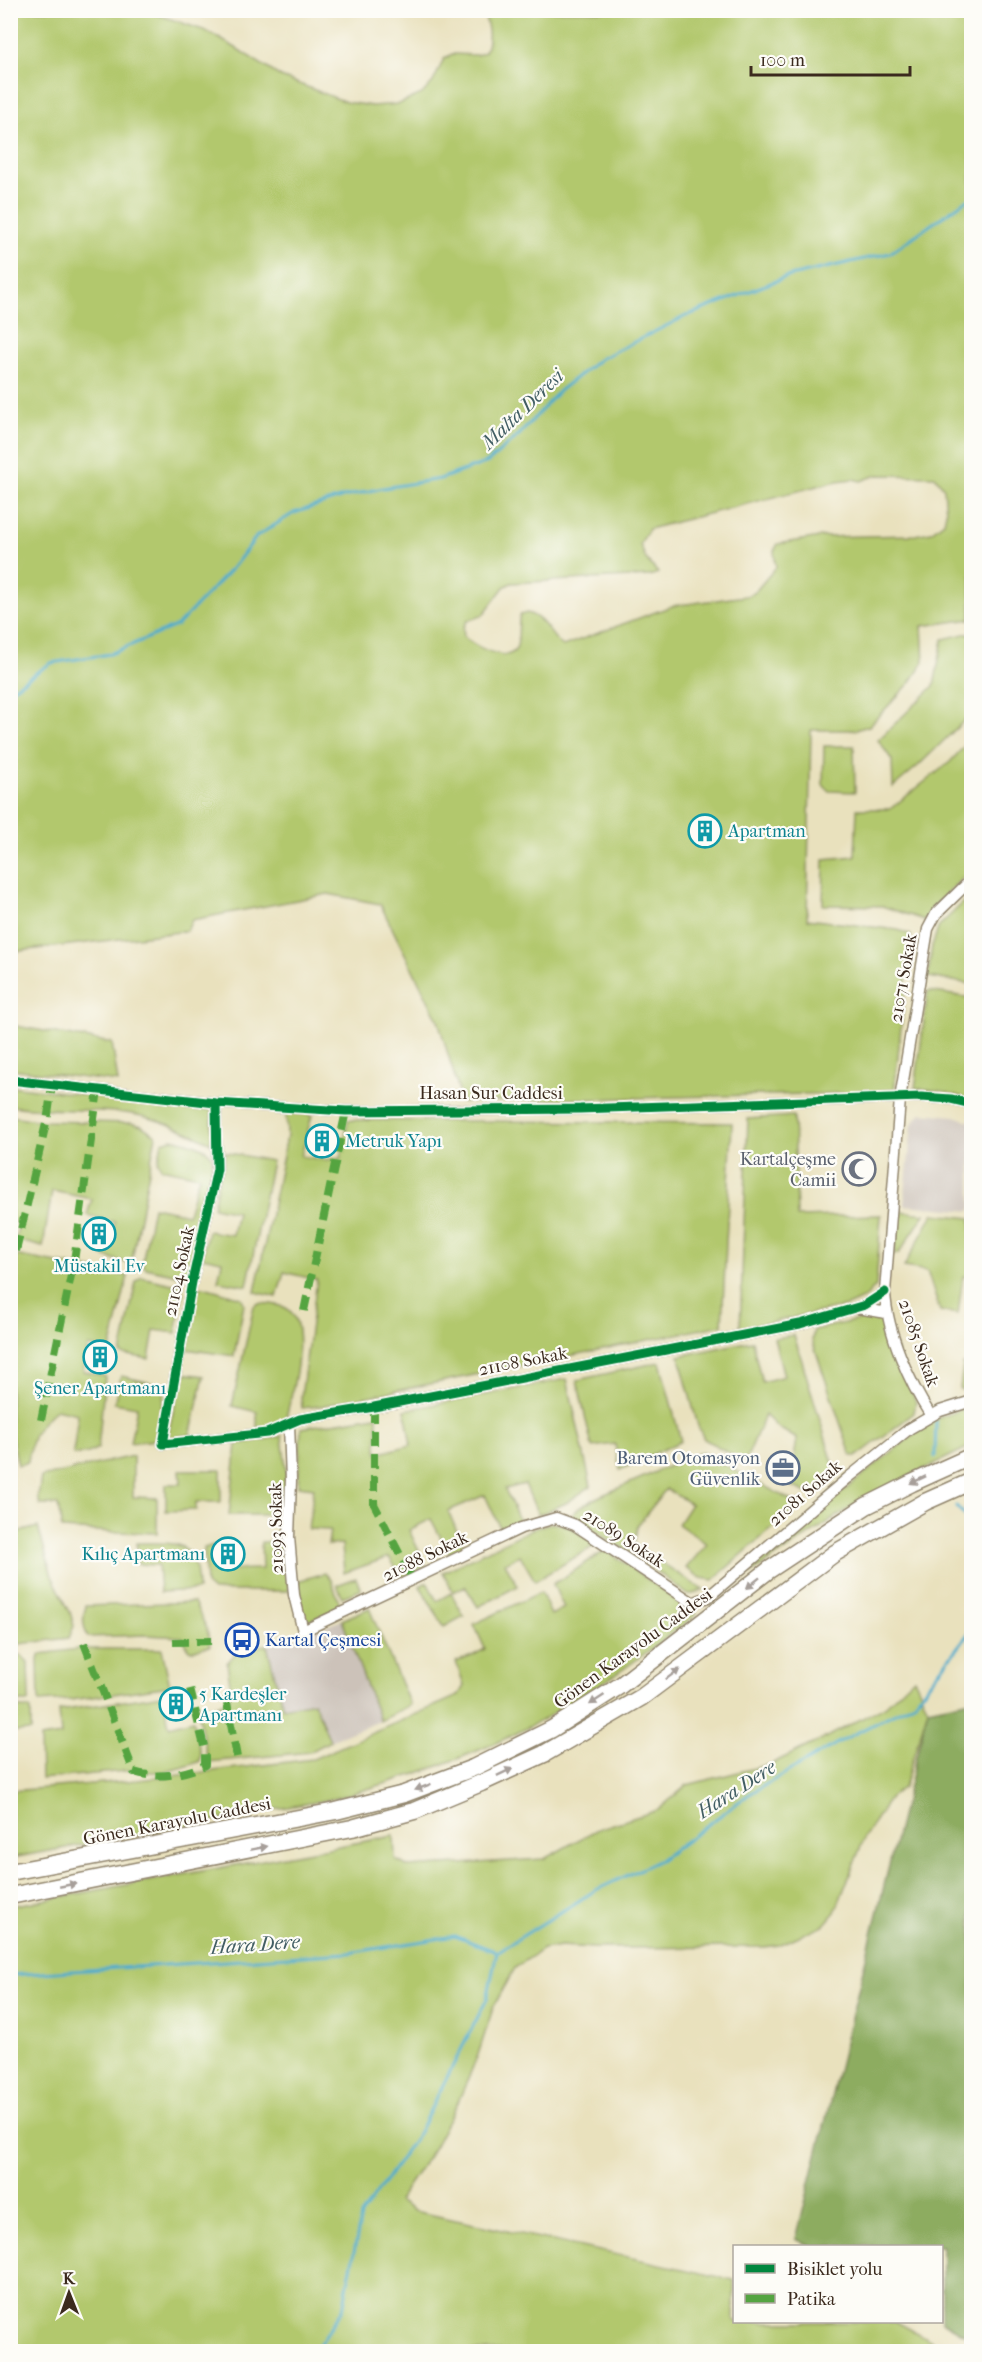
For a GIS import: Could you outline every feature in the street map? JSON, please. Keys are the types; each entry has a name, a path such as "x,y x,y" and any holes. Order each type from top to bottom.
{"highway":[{"name":"Gönen Karayolu Caddesi","path":"10,1872 336,1811 404,1794 473,1768 552,1729 621,1685 769,1570 858,1512 912,1483 972,1456"},
{"path":"10,1896 352,1828 414,1811 482,1784 544,1754 642,1697 835,1553 925,1502 972,1481"}],"street":[{"name":"21071 Sokak","path":"900,1099 928,929 936,914 972,879"},
{"name":"Hasan Sur Caddesi","path":"10,1080 216,1103 346,1111 580,1109 921,1097 972,1104"},
{"name":"21085 Sokak","path":"900,1099 885,1292 888,1313 910,1380 931,1416"},
{"name":"21104 Sokak","path":"163,1444 192,1282 217,1169 216,1103"},
{"name":"21108 Sokak","path":"163,1444 267,1433 310,1416 374,1407 782,1328 856,1308 879,1298 885,1292"},
{"name":"21108 Sokak","path":"856,1308 888,1313"},
{"name":"21081 Sokak","path":"666,1585 690,1601 695,1602 708,1597 909,1429 940,1411 972,1401"},
{"name":"21093 Sokak","path":"289,1424 290,1537 294,1595 303,1631"},
{"name":"21088 Sokak","path":"303,1631 511,1532 550,1519 564,1520"},
{"name":"21089 Sokak","path":"564,1520 575,1524 666,1585"}],"shaded area":[{"path":"921,1113 955,1116 971,1122 971,1211 904,1205 912,1124"},
{"path":"342,1620 380,1721 330,1741 314,1702 283,1709 267,1645"}],"green space":[{"path":"11,10 147,11 206,31 281,77 346,102 372,106 399,104 422,94 433,82 444,59 452,54 477,55 485,52 488,32 483,11 971,11 971,619 922,626 924,662 910,683 869,726 855,730 811,730 807,919 898,930 911,935 894,1092 462,1102 438,1020 380,904 328,894 192,920 187,931 11,952","holes":["877,475 935,476 944,488 946,513 944,522 931,532 915,535 820,537 778,544 774,551 776,567 754,593 746,596 672,606 563,646 539,619 527,613 520,615 516,649 505,655 490,652 464,637 463,628 467,621 483,615 504,587 511,583 650,576 658,573 646,559 640,544 649,529 837,481 853,479 861,481"]},
{"path":"971,634 971,714 893,787 892,760 878,740 934,686 943,639"},
{"path":"971,739 971,870 932,908 924,920 882,906 823,905 824,859 855,856 857,809 890,809 950,762"},
{"path":"824,746 854,746 855,792 829,791 823,785"},
{"path":"971,895 971,984 928,977 932,946 939,926"},
{"path":"928,991 971,998 971,1100 942,1091 915,1088"},
{"path":"10,1025 112,1043 118,1082 11,1069"},
{"path":"10,1086 213,1110 211,1143 173,1126 132,1114 12,1106"},
{"path":"286,1112 312,1115 301,1156 324,1160 341,1158 348,1120 732,1123 722,1325 302,1408 301,1397 317,1280 284,1272 277,1297 255,1292 287,1136"},
{"path":"11,1116 43,1121 131,1123 142,1126 156,1135 131,1264 102,1256 102,1243 110,1244 115,1222 87,1215 92,1199 52,1191 43,1247 15,1240 19,1223 11,1221"},
{"path":"794,1116 797,1217 881,1215 876,1286 865,1298 847,1306 740,1329 748,1119"},
{"path":"172,1139 200,1147 212,1157 211,1172 187,1277 146,1268 142,1264 153,1207 188,1214 199,1176 161,1168 158,1162 162,1142"},
{"path":"224,1152 272,1161 247,1286 218,1281 222,1261 202,1257 208,1231 232,1235 237,1212 213,1207"},
{"path":"899,1211 925,1214 899,1253 894,1255"},
{"path":"933,1214 971,1218 971,1278 963,1276 958,1314 940,1311 927,1271 904,1267"},
{"path":"14,1255 128,1276 110,1350 88,1346 83,1371 105,1376 98,1448 88,1453 73,1455 78,1414 56,1409 33,1437 28,1462 18,1465 10,1430 10,1273"},
{"path":"141,1277 181,1286 183,1293 176,1333 154,1330 149,1359 121,1354 136,1282"},
{"path":"204,1287 242,1298 244,1304 234,1356 186,1349 197,1289"},
{"path":"259,1303 286,1308 294,1316 298,1328 299,1344 295,1379 285,1421 257,1428 257,1412 232,1406 254,1306"},
{"path":"872,1317 885,1320 916,1402 914,1413 856,1457 851,1455 812,1340 814,1330"},
{"path":"794,1335 837,1476 809,1494 790,1485 797,1439 777,1427 765,1415 745,1462 704,1439 698,1426 679,1356 752,1341 762,1382 784,1376 774,1338"},
{"path":"660,1362 681,1441 620,1470 615,1444 592,1447 577,1380"},
{"path":"963,1364 971,1365 971,1394 960,1389"},
{"path":"182,1373 204,1376 190,1435 167,1438"},
{"path":"121,1376 165,1386 155,1440 130,1443 137,1407 114,1403"},
{"path":"567,1379 591,1486 566,1503 538,1515 525,1484 505,1489 519,1520 501,1530 485,1495 448,1511 464,1547 449,1553 431,1519 409,1530 426,1566 402,1578 389,1557 344,1573 342,1544 328,1545 330,1530 308,1529 314,1488 298,1486 301,1428 377,1416 377,1454 411,1445 405,1410"},
{"path":"971,1406 971,1446 865,1498 751,1573 747,1569 930,1421"},
{"path":"282,1436 286,1469 285,1515 229,1515 237,1444"},
{"path":"701,1452 794,1502 796,1507 713,1580 701,1578 686,1568 707,1544 678,1524 691,1504 666,1489 638,1525 634,1544 703,1590 687,1594 636,1556 575,1520 572,1515 598,1497"},
{"path":"133,1456 133,1497 157,1498 157,1533 62,1529 58,1505 40,1505 38,1497 41,1477"},
{"path":"180,1470 221,1470 221,1502 196,1502 196,1510 166,1511 166,1484 181,1484"},
{"path":"10,1508 19,1532 38,1527 52,1576 70,1612 74,1626 69,1638 11,1645"},
{"path":"551,1523 566,1525 593,1540 594,1546 535,1581 520,1555 505,1563 518,1586 478,1607 465,1586 453,1592 443,1572 536,1527"},
{"path":"261,1542 287,1542 289,1591 213,1591 206,1585 204,1548 214,1545 214,1570 262,1569"},
{"path":"137,1543 164,1543 183,1547 194,1561 198,1590 160,1592 158,1565 137,1564"},
{"path":"606,1550 697,1614 610,1678 541,1721 472,1753 379,1786 332,1799 11,1858 11,1791 138,1780 313,1759 458,1696 464,1686 456,1662 485,1649 474,1624 541,1592 551,1615 564,1608 553,1584"},
{"path":"325,1573 331,1580 341,1607 311,1620 303,1619 297,1581"},
{"path":"356,1578 361,1590 342,1597 337,1585"},
{"path":"427,1582 437,1601 451,1593 464,1616 444,1627 420,1586"},
{"path":"194,1602 207,1629 210,1646 190,1651 182,1637 145,1635 88,1637 84,1626 86,1606"},
{"path":"369,1608 410,1705 380,1721 342,1620"},
{"path":"267,1645 283,1708 314,1702 330,1741 310,1752 208,1762 196,1703 212,1706 229,1700 231,1691 227,1663 240,1648"},
{"path":"78,1649 162,1649 170,1686 71,1700 39,1702 38,1659 41,1654"},
{"path":"21,1655 28,1662 29,1700 11,1702 11,1656"},
{"path":"914,1678 928,1709 904,1787 891,1796 865,1836 835,1912 824,1925 779,1945 763,1947 595,1948 560,1946 543,1949 515,1968 493,2008 478,2055 458,2102 434,2147 398,2201 414,2211 733,2280 733,2323 899,2323 950,2351 11,2351 11,1906 394,1836 395,1859 408,1867 544,1859 598,1829 658,1810 687,1785 771,1764 885,1706"},
{"path":"163,1695 169,1726 193,1720 201,1754 200,1761 185,1767 160,1772 136,1770 41,1779 40,1738 61,1735 59,1711"},
{"path":"972,1700 971,2338 943,2322 943,2245 808,2245 796,2239 928,1709"},
{"path":"11,1707 31,1709 31,1731 11,1732"}],"waterway":[{"name":"Malta Deresi","path":"10,690 51,663 110,654 178,625 234,566 257,536 294,513 343,497 440,479 488,462 519,435 559,391 600,359 686,316 786,277 890,253 965,201 972,199"},
{"path":"935,1457 936,1422"},
{"path":"956,1506 972,1523"},
{"name":"Hara Dere","path":"314,2352 343,2309 361,2216 419,2132 487,1999 497,1952 596,1890 660,1860 748,1795 841,1741 914,1703 972,1629"},
{"name":"Hara Dere","path":"10,1975 348,1953 455,1936 497,1952"}],"marked path":[{"path":"16,1251 48,1115 52,1085"},
{"path":"41,1420 74,1261 98,1090"},
{"path":"304,1311 346,1111"},
{"path":"374,1407 374,1504 413,1580"},
{"path":"173,1642 216,1641"},
{"path":"84,1643 134,1772 170,1775 205,1765 205,1750 190,1689"},
{"path":"226,1697 238,1763"}],"cycle path":[{"path":"10,1080 216,1103 346,1111 580,1109 921,1097 951,1099 972,1104"},
{"path":"216,1103 217,1169 192,1282 163,1444 267,1433 300,1419 374,1407 800,1324 865,1305 885,1292"}],"place":[{"name":"Apartman","path":"705,831"},
{"name":"Metruk Yapı","path":"322,1141"},
{"name":"Kartalçeşme Camii","path":"859,1169"},
{"name":"Müstakil Ev","path":"99,1234"},
{"name":"Şener Apartmanı","path":"100,1357"},
{"name":"Barem Otomasyon Güvenlik","path":"783,1468"},
{"name":"Kılıç Apartmanı","path":"228,1554"},
{"name":"Kartal Çeşmesi","path":"242,1640"},
{"name":"5 Kardeşler Apartmanı","path":"176,1704"}]}
